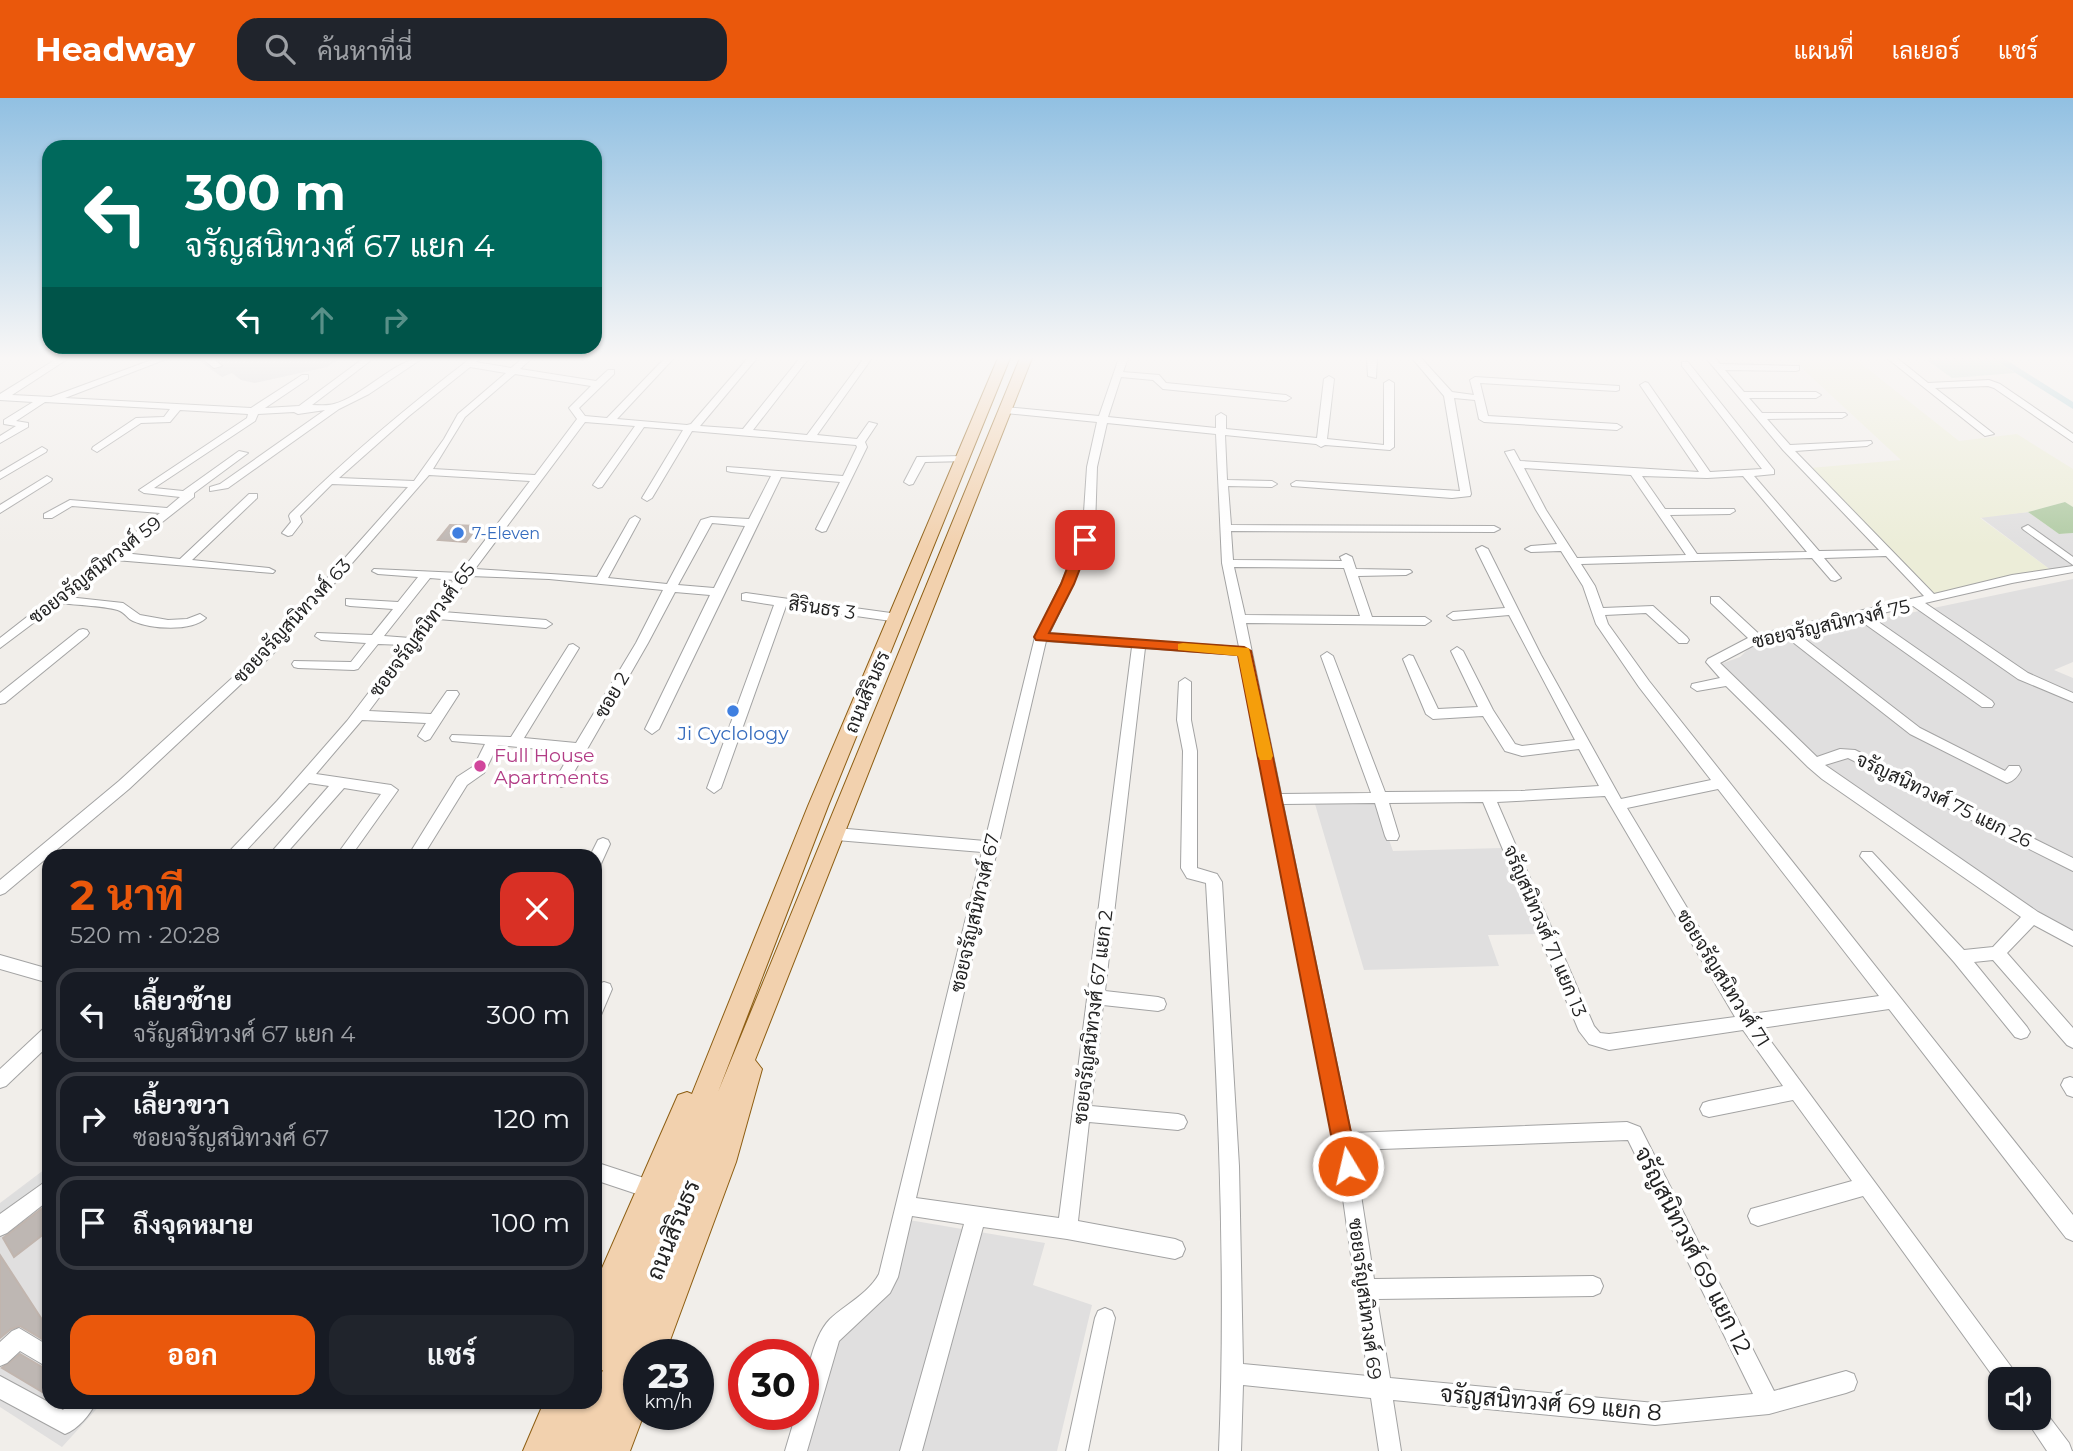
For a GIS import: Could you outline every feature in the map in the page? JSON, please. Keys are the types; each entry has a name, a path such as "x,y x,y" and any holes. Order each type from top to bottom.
{"main road":[{"name":"ถนนสิรินธร","path":"602,1401 730,1026 818,806 978,421"},
{"name":"ถนนสิรินธร","path":"602,1345 660,1232 765,1010 1001,421"},
{"name":"ถนนสิรินธร","path":"657,1339 723,1162 765,1010"},
{"name":"ถนนสิรินธร","path":"602,1300 699,1079 730,1026"},
{"path":"538,1451 556,1409"},
{"path":"557,1451 575,1409"},
{"name":"ถนนสิรินธร","path":"585,1451 599,1409"},
{"path":"615,1451 623,1430"}],"street":[{"path":"0,440 25,425 5,421"},
{"path":"97,449 137,421"},
{"path":"187,495 144,491 249,421"},
{"path":"214,489 224,486 316,421"},
{"path":"288,533 297,522 294,516 328,481 396,421"},
{"name":"ซอยจรัญสนิทวงศ์ 63","path":"48,849 124,785 267,653 426,472 458,421"},
{"name":"ซอยจรัญสนิทวงศ์ 65","path":"239,849 306,778 358,715 580,421"},
{"path":"612,421 860,442"},
{"path":"647,498 696,421"},
{"path":"746,432 755,421"},
{"path":"810,438 822,421"},
{"path":"1094,421 1386,448 1389,447 1389,421"},
{"name":"ซอยจรัญสนิทวงศ์ 69","path":"1221,421 1228,562 1344,1142 1379,1388 1234,1374"},
{"path":"1321,444 1324,421"},
{"path":"1296,484 1466,494 1453,421"},
{"path":"1504,421 1617,428"},
{"path":"1670,421 1707,474"},
{"path":"1731,421 1770,471 1747,474 1634,472 1512,458 1589,586 1602,624 1721,783 2073,1231"},
{"path":"1763,421 1933,598"},
{"path":"1973,421 1989,433"},
{"path":"2047,421 2073,439"},
{"name":"ซอยจรัญสนิทวงศ์ 67","path":"796,1451 830,1335 838,1325 884,1288 906,1206 1041,637 1067,584 1089,527 1092,467 1101,422"},
{"path":"598,485 642,423"},
{"path":"860,442 872,424"},
{"path":"822,529 844,479 862,447 860,442"},
{"path":"1787,448 1867,443"},
{"path":"0,476 42,450"},
{"name":"ซอยจรัญสนิทวงศ์ 59","path":"0,644 243,453"},
{"path":"909,482 921,458 963,459"},
{"path":"731,469 844,479"},
{"path":"426,472 537,478"},
{"path":"1634,472 1694,558"},
{"path":"652,729 777,474"},
{"path":"1747,474 1835,579"},
{"path":"0,510 47,479"},
{"path":"328,481 416,484"},
{"path":"1222,483 1272,484"},
{"path":"182,563 253,496"},
{"path":"48,516 70,503 170,511"},
{"path":"1664,512 1730,511"},
{"path":"600,581 635,519"},
{"name":"ซอย 2","path":"561,782 672,588 705,522 752,523"},
{"path":"1226,528 1494,529"},
{"path":"2028,528 2073,562"},
{"path":"1531,549 1566,547"},
{"name":"ซอยจรัญสนิทวงศ์ 71","path":"1482,549 1583,744 1748,1024 1999,1367"},
{"path":"1575,561 1889,553"},
{"path":"114,556 269,571"},
{"path":"1228,562 1349,564 1406,572"},
{"path":"1349,564 1367,620"},
{"name":"ซอยจรัญสนิทวงศ์ 75","path":"2073,569 2001,582 1756,639 1713,659 1713,665 1813,764 1872,808 2032,916 2073,939"},
{"path":"377,570 600,581 717,592"},
{"path":"298,664 354,666 426,574"},
{"name":"สิรินธร 3","path":"746,597 898,618"},
{"path":"58,599 123,607 136,618 169,624 189,623 200,618"},
{"path":"1715,600 1756,639"},
{"path":"714,788 781,602"},
{"path":"350,603 401,606"},
{"path":"1917,603 2023,677 2073,698"},
{"path":"1600,612 1649,609 1683,640"},
{"path":"1453,616 1512,611"},
{"path":"433,615 546,624"},
{"path":"1861,615 1987,704"},
{"path":"1240,619 1425,621"},
{"path":"1787,632 1915,732 2007,778 2014,770"},
{"path":"0,700 83,633"},
{"path":"321,636 413,642"},
{"path":"1041,637 1244,651"},
{"name":"ซอยจรัญสนิทวงศ์ 67 แยก 2","path":"1067,1229 1139,644"},
{"path":"515,742 573,648"},
{"path":"1457,651 1487,711 1512,750 1583,744"},
{"path":"1326,656 1380,797 1392,836"},
{"path":"1409,659 1433,714 1487,711"},
{"path":"1697,687 1729,681"},
{"path":"1185,682 1184,720 1190,751 1189,868 1192,874 1212,878 1214,882 1232,1209 1234,1374 1230,1451"},
{"path":"425,736 452,694"},
{"path":"358,715 435,719"},
{"path":"457,738 580,748"},
{"path":"419,849 462,781 479,769 494,740"},
{"name":"จรัญสนิทวงศ์ 75 แยก 26","path":"1813,764 1850,753 2073,865"},
{"path":"306,778 339,785 391,790 348,849"},
{"path":"1275,799 1487,795 1614,798 1721,783"},
{"path":"281,849 339,785"},
{"name":"จรัญสนิทวงศ์ 71 แยก 13","path":"1487,795 1588,1031 1595,1039 1609,1042 1748,1024"},
{"path":"836,834 990,847"},
{"path":"601,849 603,844"},
{"name":"ซอยจรัญสนิทวงศ์ 63","path":"0,889 42,854"},
{"path":"1867,856 1960,957 2021,1032"},
{"path":"1960,957 1997,953 2032,916"},
{"path":"1997,953 2073,1040"},
{"path":"0,962 42,974"},
{"path":"602,994 604,989"},
{"path":"1096,997 1158,1004"},
{"path":"1748,1024 1894,1001"},
{"path":"0,1080 42,1041"},
{"path":"1709,1109 1796,1091"},
{"path":"1081,1113 1178,1122"},
{"name":"จรัญสนิทวงศ์ 69 แยก 12","path":"1344,1142 1627,1131 1634,1133 1769,1403"},
{"path":"602,1173 649,1189"},
{"path":"1758,1216 1867,1186"},
{"path":"0,1226 42,1193"},
{"path":"906,1206 1067,1229 1175,1249"},
{"path":"911,1451 976,1216"},
{"path":"1366,1289 1593,1286"},
{"path":"1077,1451 1105,1318"},
{"path":"0,1356 19,1338 42,1353"},
{"name":"จรัญสนิทวงศ์ 69 แยก 8","path":"1379,1388 1655,1414 1769,1403 1846,1382"},
{"path":"0,1387 65,1423 78,1409"},
{"path":"1379,1388 1390,1451"},
{"path":"2045,1430 2060,1451"}],"shaded area":[{"path":"2028,512 2059,534 2073,533 2073,570 2052,571 1980,517"},
{"path":"2073,579 2073,662 2054,670 2073,678 2073,932 1979,876 1824,769 1718,665 1740,657 1751,646"},
{"path":"1376,803 1393,851 1501,848 1538,934 1488,935 1499,966 1364,970 1315,804"},
{"path":"42,1171 42,1409 97,1409 62,1447 0,1407 0,1203"},
{"path":"42,1174 42,1186 0,1217 0,1204"},
{"path":"909,1220 1045,1243 1033,1285 1092,1305 1057,1451 803,1451 809,1430 819,1430 819,1395 835,1339 894,1286"}],"green space":[{"path":"1859,421 1934,421 1959,441 2017,434 2073,469 2073,507 2065,502 2028,512 1980,518 2052,571 1935,595 1810,468 1901,460"},
{"path":"2065,502 2073,507 2073,533 2059,534 2028,512"}],"building":[{"name":"7-Eleven","path":"450,525 478,526 466,542 438,540"},
{"path":"42,1208 42,1235 14,1257 3,1238"},
{"path":"0,1255 42,1319 42,1339 20,1326 0,1338"},
{"path":"20,1354 42,1367 42,1392 2,1368"}],"slow traffic":[{"path":"1183,647 1244,651 1266,756"}],"place":[{"name":"7-Eleven","path":"458,533"},
{"name":"Ji Cyclology","path":"733,711"},
{"name":"Full House Apartments","path":"480,766"}],"route":[{"path":"1085,540 1041,637 1244,651 1348,1166"}]}
